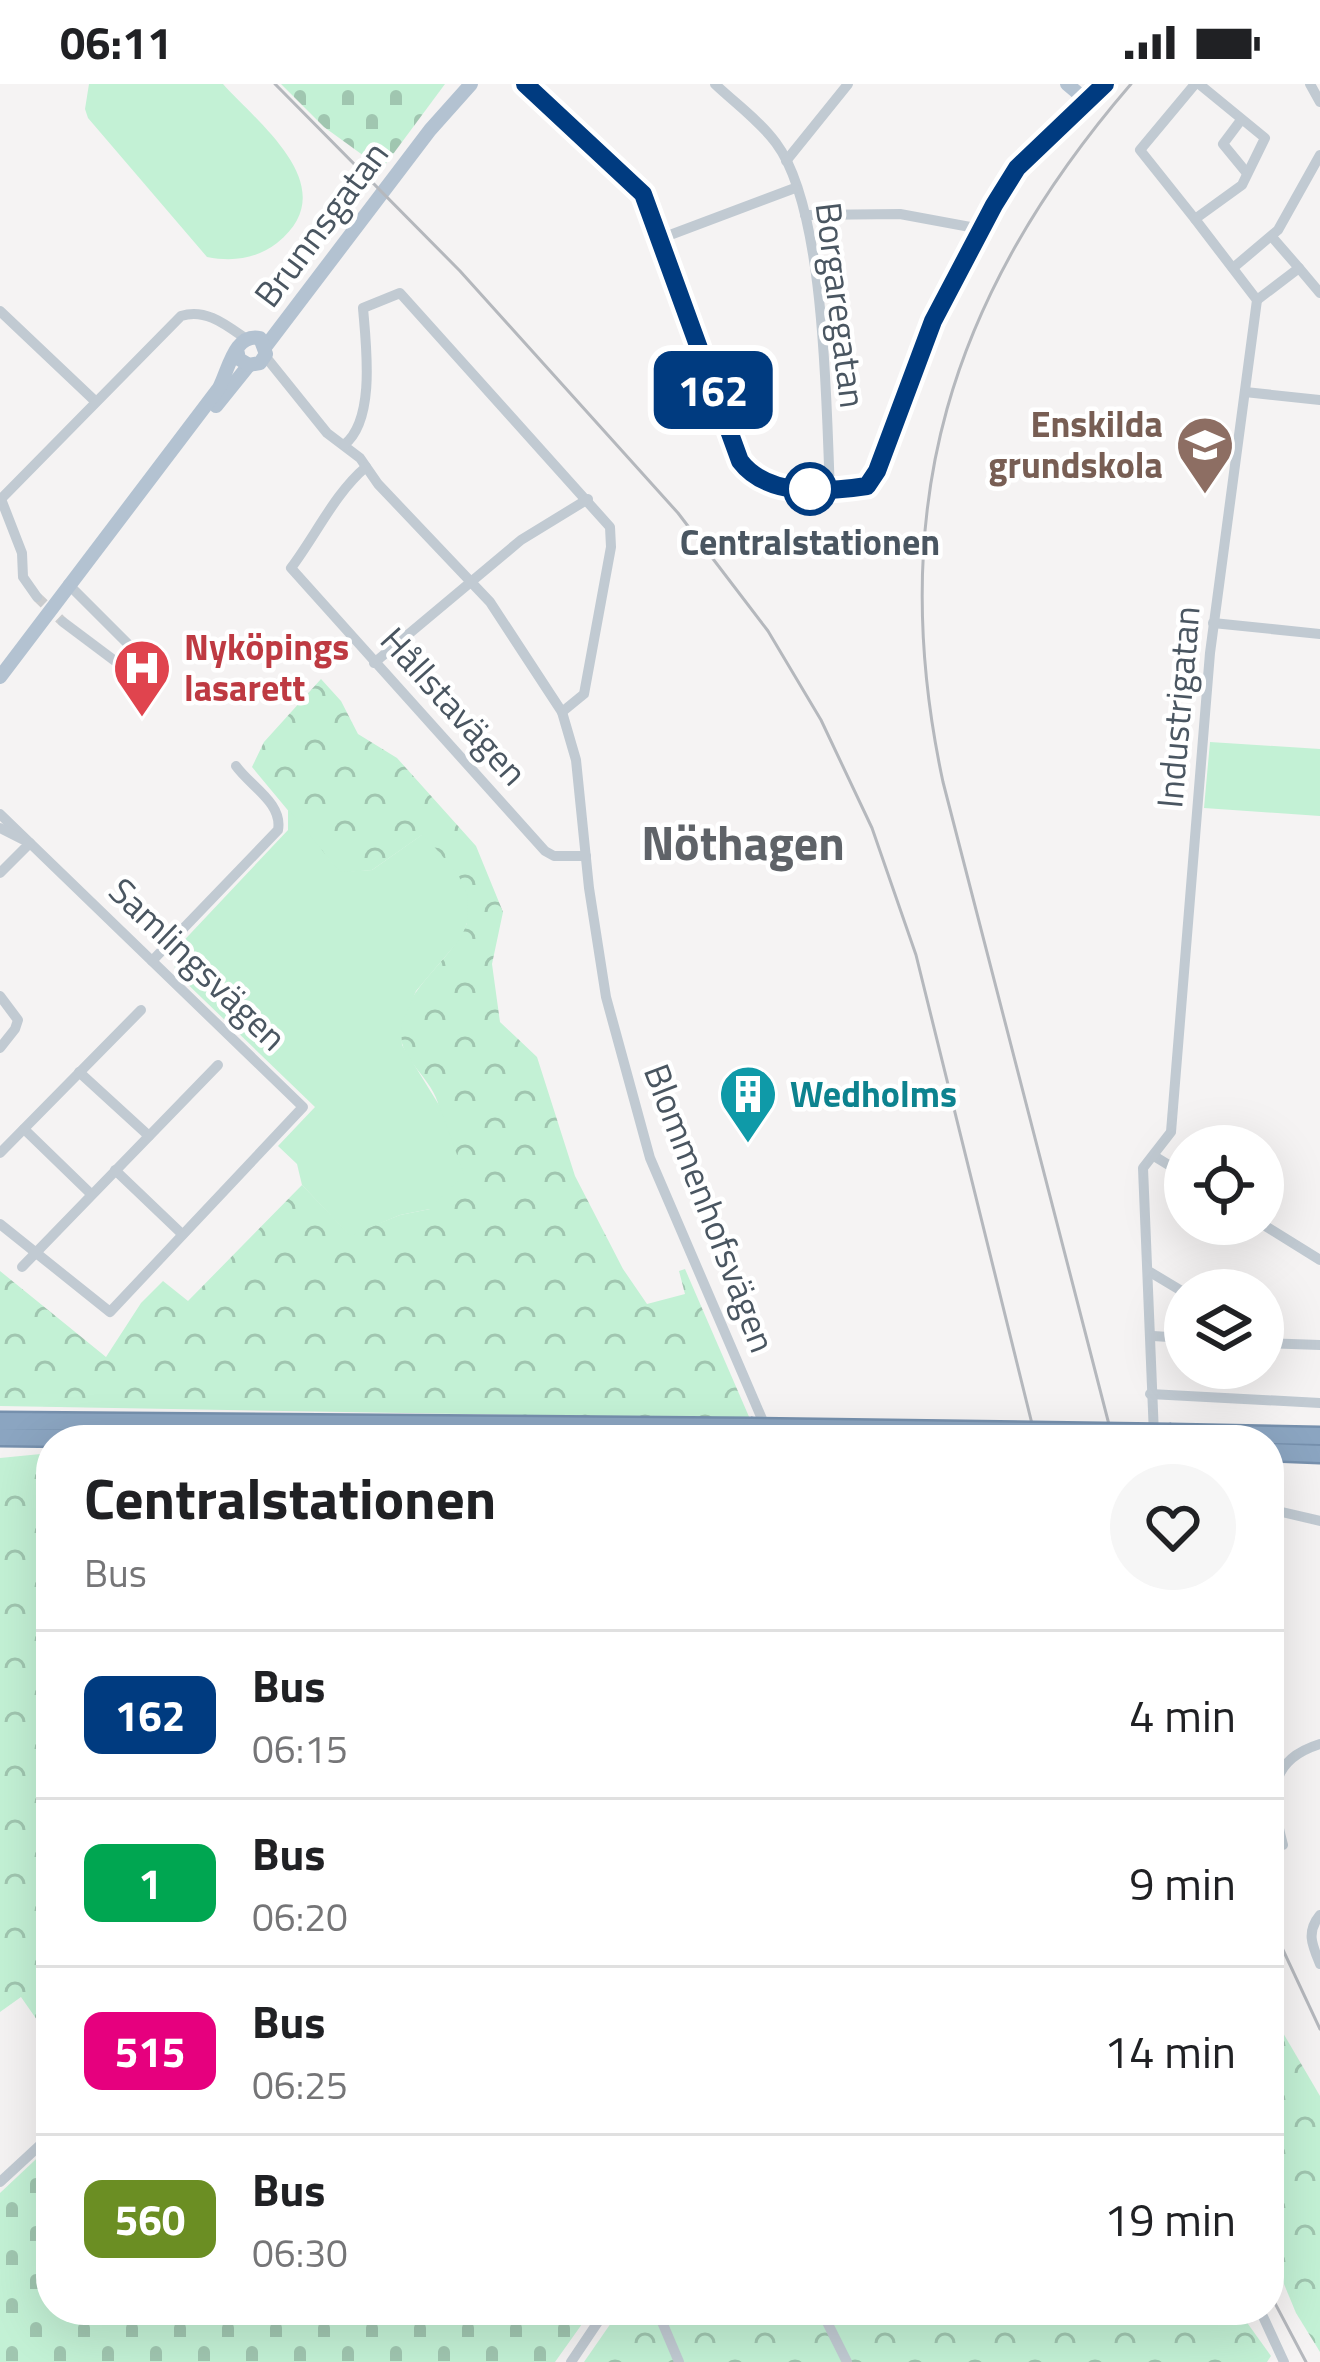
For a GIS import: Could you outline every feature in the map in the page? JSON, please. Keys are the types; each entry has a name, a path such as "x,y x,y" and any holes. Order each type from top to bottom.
{"highway":[{"path":"0,1420 536,1425"},
{"path":"1284,1436 1320,1436"},
{"path":"0,1437 36,1437"},
{"path":"0,1448 36,1438"},
{"path":"1284,1453 1320,1454"}],"main road":[{"name":"Brunnsgatan","path":"251,350 460,84"},
{"name":"Brunnsgatan","path":"2,675 219,388 471,84"},
{"path":"1067,84 1086,100 1105,84"}],"street":[{"path":"525,84 643,194 740,461 762,482 830,491 867,486 877,471 933,321 981,229 1017,168 1086,100"},
{"name":"Borgaregatan","path":"716,84 776,142 805,215 823,338 830,491"},
{"path":"786,161 848,84"},
{"path":"1195,218 1242,185 1265,139 1197,84 1140,150 1257,300 1299,268"},
{"path":"1310,84 1320,102"},
{"path":"1241,120 1223,144 1246,172"},
{"path":"1233,268 1272,237 1320,155"},
{"path":"662,238 795,188"},
{"path":"805,215 900,214 981,229"},
{"path":"1272,237 1320,292"},
{"path":"344,446 359,429 362,410 367,353 363,308 400,293 610,527 611,547 584,694 562,712"},
{"name":"Industrigatan","path":"1159,1425 1150,1394 1153,1336 1143,1168 1171,1132 1213,623 1257,300"},
{"path":"0,311 94,401 0,500 22,553 23,577 37,597"},
{"name":"Blommenhofsvägen","path":"94,401 181,316 195,311 207,315 251,350 327,433 366,467 504,620 562,712 576,760 606,998 634,1110 764,1425"},
{"path":"1246,392 1320,400"},
{"name":"Hållstavägen","path":"366,467 342,490 291,568 545,851 554,856 586,856"},
{"path":"374,663 520,540 588,499"},
{"path":"0,543 15,534"},
{"path":"63,622 127,664 129,645 68,584"},
{"path":"1213,623 1320,634"},
{"path":"152,962 278,830 280,818 275,808 236,766"},
{"name":"Samlingsvägen","path":"0,814 303,1107 182,1234"},
{"name":"Samlingsvägen","path":"0,828 30,843"},
{"path":"0,873 30,843"},
{"path":"0,996 18,1020 0,1048"},
{"path":"0,1153 140,1010"},
{"path":"22,1267 218,1065"},
{"path":"80,1072 148,1136"},
{"path":"24,1129 91,1194"},
{"path":"1154,1156 1164,1162"},
{"path":"0,1223 110,1312 182,1234 116,1170"},
{"path":"1284,1238 1320,1260"},
{"path":"1150,1272 1164,1280"},
{"path":"1153,1336 1164,1337"},
{"path":"1284,1343 1320,1345"},
{"path":"1150,1394 1320,1403"},
{"path":"1284,1513 1320,1521"},
{"path":"1284,1767 1292,1756 1320,1744"},
{"path":"1320,1915 1310,1936 1320,1964"},
{"path":"0,2182 36,2149"},
{"path":"571,2362 596,2325"},
{"path":"663,2325 679,2362"},
{"path":"828,2325 847,2362"},
{"path":"1268,2325 1284,2362"}],"green space":[{"path":"89,84 223,84 290,159 303,201 296,222 261,253 235,259 207,257 88,118"},
{"path":"281,84 445,84 382,169 324,127"},
{"path":"321,679 341,701 358,734 397,758 476,846 503,912 492,964 500,1022 537,1057 575,1176 623,1269 647,1304 685,1294 679,1271 685,1269 750,1419 0,1406 0,1271 106,1357 141,1303 163,1281 188,1301 302,1185 350,1235 430,1209 439,1107 403,1047 401,1024 413,996 467,923 422,835 372,870 340,873 252,767 264,742"},
{"path":"1210,742 1320,749 1320,816 1204,808"},
{"path":"288,809 340,872 372,870 423,834 458,874 468,897 461,938 416,991 401,1026 402,1045 439,1105 464,1174 430,1209 400,1215 350,1236 302,1185 297,1164 278,1146 315,1107 175,972 174,951 288,830"},
{"path":"36,1454 36,2018 21,1997 0,2012 0,1458"},
{"path":"1284,2035 1320,2096 1320,2352 1284,2284"},
{"path":"36,2159 36,2325 581,2325 555,2362 0,2362 0,2193"},
{"path":"610,2325 1249,2325 1271,2356 1267,2362 584,2362"}],"tunnel":[{"path":"37,597 63,622"}],"railway":[{"path":"275,84 460,271 678,513 768,631 821,720 872,828 916,955 1032,1425"},
{"path":"1109,1425 943,782 927,682 922,587 929,496 947,409 976,325 1017,243 1069,163 1131,84"},
{"path":"1284,1952 1320,2029"},
{"path":"1284,2320 1306,2362"}],"bus line":[{"name":"162","path":"525,84 643,194 740,461 762,482 830,491 867,486 877,471 933,321 994,205 1017,168 1105,84"}],"place":[{"name":"Centralstationen","path":"810,489"},
{"name":"Enskilda grundskola","path":"1205,496"},
{"name":"Nyköpings lasarett","path":"142,719"},
{"name":"Wedholms","path":"748,1145"}],"district":[{"name":"Nöthagen","path":"743,843"}]}
